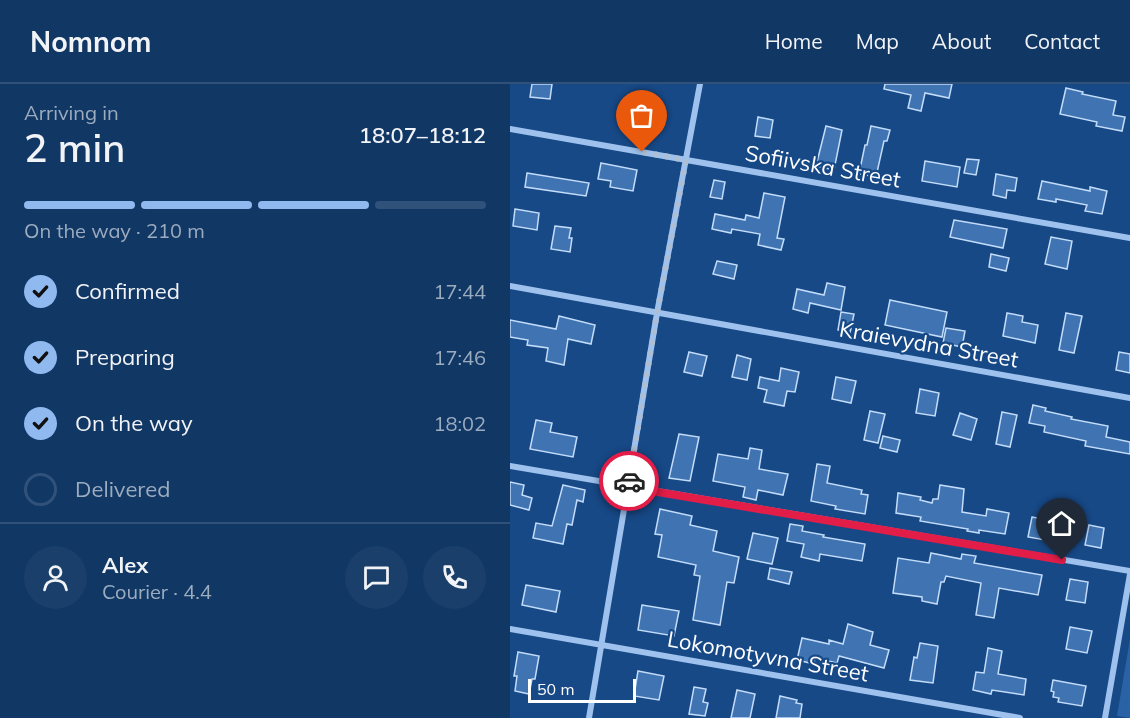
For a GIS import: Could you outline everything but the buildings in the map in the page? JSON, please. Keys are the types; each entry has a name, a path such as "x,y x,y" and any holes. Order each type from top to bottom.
{"street":[{"path":"589,718 657,313 700,84"},
{"name":"Sofiivska Street","path":"510,129 1130,238"},
{"name":"Kraievydna Street","path":"510,286 1130,398"},
{"path":"510,466 1130,572 1105,718"},
{"name":"Lokomotyvna Street","path":"510,629 1020,718"}],"shaded area":[{"path":"1130,639 1130,718 1117,716"}],"way so far":[{"path":"629,481 657,313 686,160 642,152"}],"route":[{"path":"629,481 628,487 1062,560"}]}
